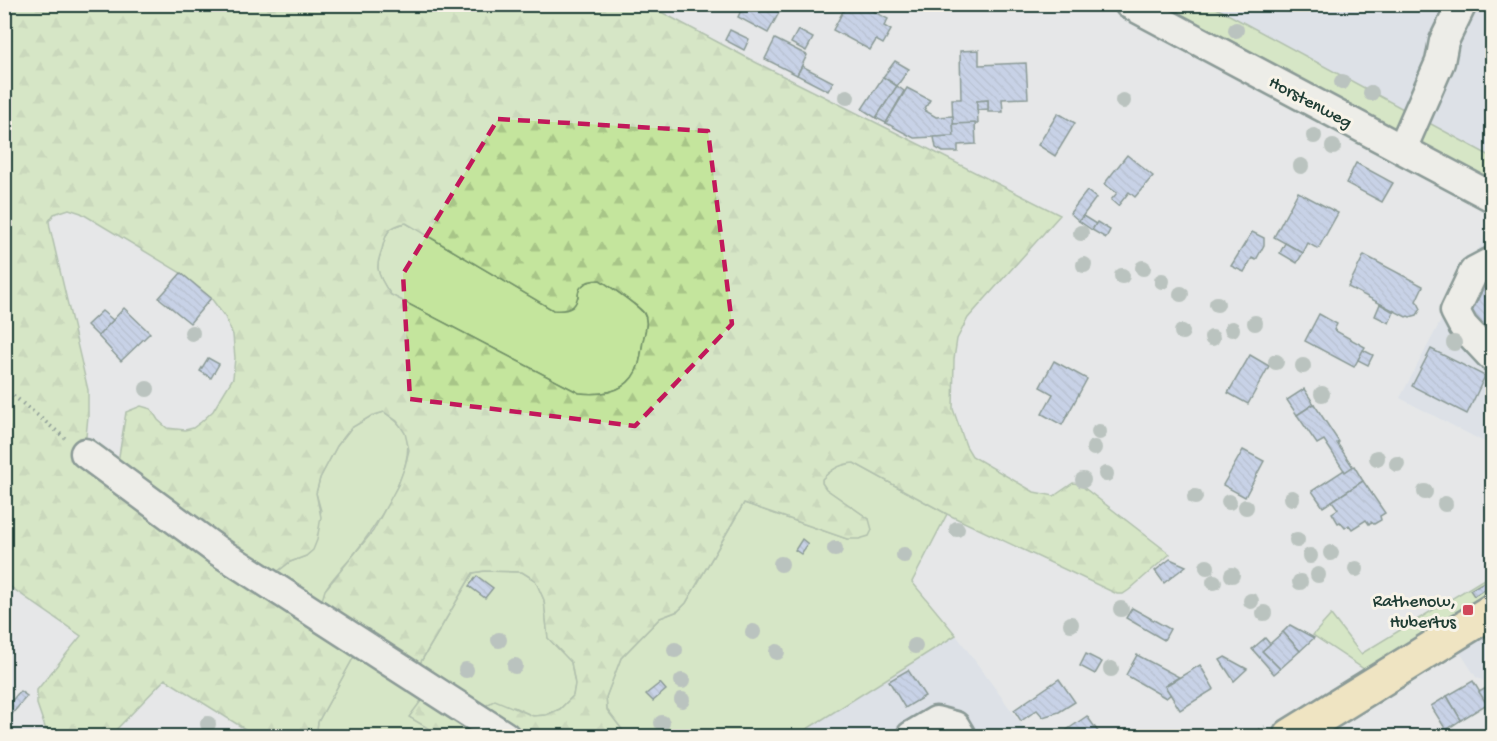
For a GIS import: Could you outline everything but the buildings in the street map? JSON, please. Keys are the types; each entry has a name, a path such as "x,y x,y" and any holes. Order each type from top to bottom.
{"main road":[{"path":"1290,736 1492,611"}],"street":[{"name":"Horstenweg","path":"1129,4 1492,197"},
{"path":"1402,149 1440,62 1444,41 1462,4"},
{"path":"1492,263 1474,271 1455,311 1462,326 1492,357"},
{"path":"85,453 218,551 505,736"},
{"path":"911,736 936,721 955,726 961,736"}],"path":[{"path":"4,388 85,453"}],"highlighted area":[{"path":"498,119 708,131 732,324 635,426 410,399 403,274"}],"shaded area":[{"path":"1211,5 1492,5 1492,157"},
{"path":"1492,224 1492,446 1400,398"},
{"path":"1492,628 1492,685 1476,677 1458,649"},
{"path":"956,635 1030,736 796,736"}],"green space":[{"path":"5,4 648,5 757,63 1060,215 968,318 957,339 954,359 953,409 966,446 972,456 1034,492 1054,496 1073,483 1079,484 1170,554 1129,590 1123,594 1117,594 947,514 854,463 844,465 829,472 822,479 822,483 826,489 869,519 872,530 869,536 847,539 744,503 686,603 678,611 660,618 621,658 606,697 607,710 627,736 520,736 485,714 487,705 495,700 533,716 546,715 560,709 573,696 575,684 571,662 548,638 544,600 535,580 522,572 473,573 416,670 325,610 322,600 325,590 373,531 398,485 405,466 409,450 405,433 397,421 384,412 371,416 351,428 337,446 320,478 316,493 321,517 313,550 306,556 290,562 273,575 117,469 126,412 141,406 151,409 167,428 185,430 193,428 213,411 233,378 235,358 233,335 225,317 211,298 181,273 81,213 69,209 54,214 49,221 88,390 85,447 357,651 318,722 316,736 256,736 165,679 110,736 48,736 37,704 37,690 81,636 5,583","holes":["406,223 553,310 571,308 576,303 579,289 584,284 600,280 641,310 646,319 646,330 639,364 629,381 607,393 579,393 391,295 381,279 378,266 387,235 395,226"]},
{"path":"1181,5 1211,5 1492,157 1492,180 1177,14"},
{"path":"406,223 553,310 578,297 579,289 584,284 600,279 637,306 645,317 646,330 635,373 623,386 607,393 579,393 391,295 380,276 378,261 389,231 395,226"},
{"path":"384,412 405,431 408,450 405,466 391,500 381,517 326,588 325,610 273,575 290,562 306,556 321,511 316,493 320,478 337,446 351,428 371,416"},
{"path":"854,463 947,514 912,582 956,635 796,736 627,736 607,710 606,697 621,658 660,618 678,611 686,603 744,503 847,539 869,519 826,489 822,479 836,468"},
{"path":"522,572 536,581 544,600 548,638 571,662 575,684 573,696 560,709 546,715 533,716 514,707 485,714 416,670 473,573"},
{"path":"1492,574 1492,593 1367,671 1313,635 1331,615 1361,654"},
{"path":"357,651 424,697 410,717 441,736 316,736 318,722"},
{"path":"424,697 485,736 441,736 409,717"}],"place":[{"name":"Rathenow, Hubertus","path":"1468,610"}]}
